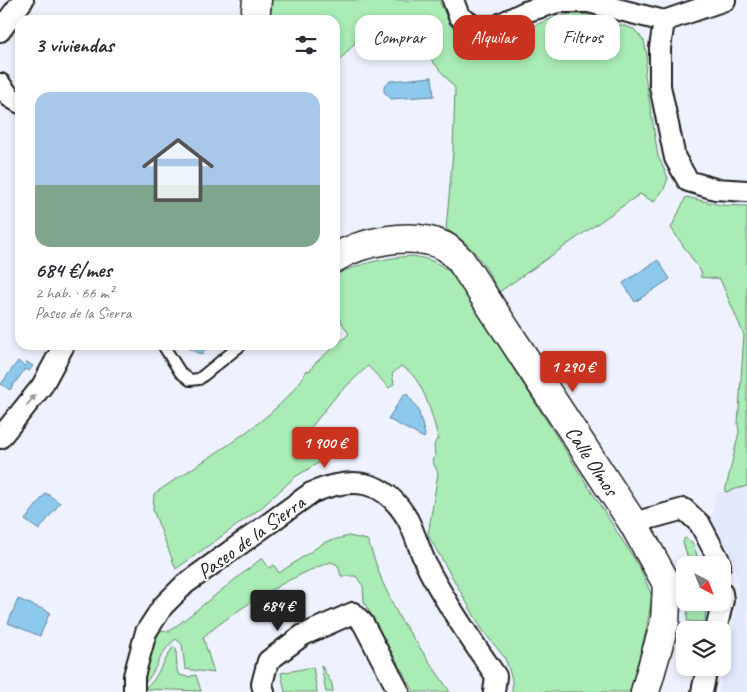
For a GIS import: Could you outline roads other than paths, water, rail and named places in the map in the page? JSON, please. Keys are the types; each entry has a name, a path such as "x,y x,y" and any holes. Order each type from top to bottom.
{"street":[{"path":"0,32 23,0"},
{"path":"255,15 257,0"},
{"path":"453,0 459,16 474,26 496,26 525,12 558,2 589,2 664,21 725,0"},
{"path":"664,21 660,48 660,86 675,158 688,181 715,189 747,191"},
{"path":"0,84 10,97 15,100"},
{"name":"Calle Olmos","path":"340,255 348,250 386,240 423,240 444,246 462,261 633,523 667,584 665,622 645,692"},
{"path":"0,438 42,386 61,350"},
{"name":"Paseo de la Sierra","path":"134,692 134,676 146,632 163,606 185,584 311,493 349,481 367,483 383,491 398,505 408,521 428,570 450,610 496,676 494,692"},
{"path":"633,523 684,509 700,524 717,556"},
{"path":"264,692 262,684 268,661 303,635 353,613 363,623 399,692"},
{"path":"702,692 705,676"}],"lane":[{"path":"166,350 180,372 190,380 199,379 235,350"}],"water":[{"path":"432,77 434,96 391,99 384,92 384,86 390,81"},
{"path":"658,260 670,279 635,302 623,283"},
{"path":"192,350 204,350 202,355"},
{"path":"18,361 24,366 27,362 33,366 29,371 25,369 10,390 1,384"},
{"path":"404,394 407,394 418,409 425,435 424,438 388,419"},
{"path":"46,493 60,503 39,530 25,520"},
{"path":"18,599 50,612 40,636 8,623"}]}
